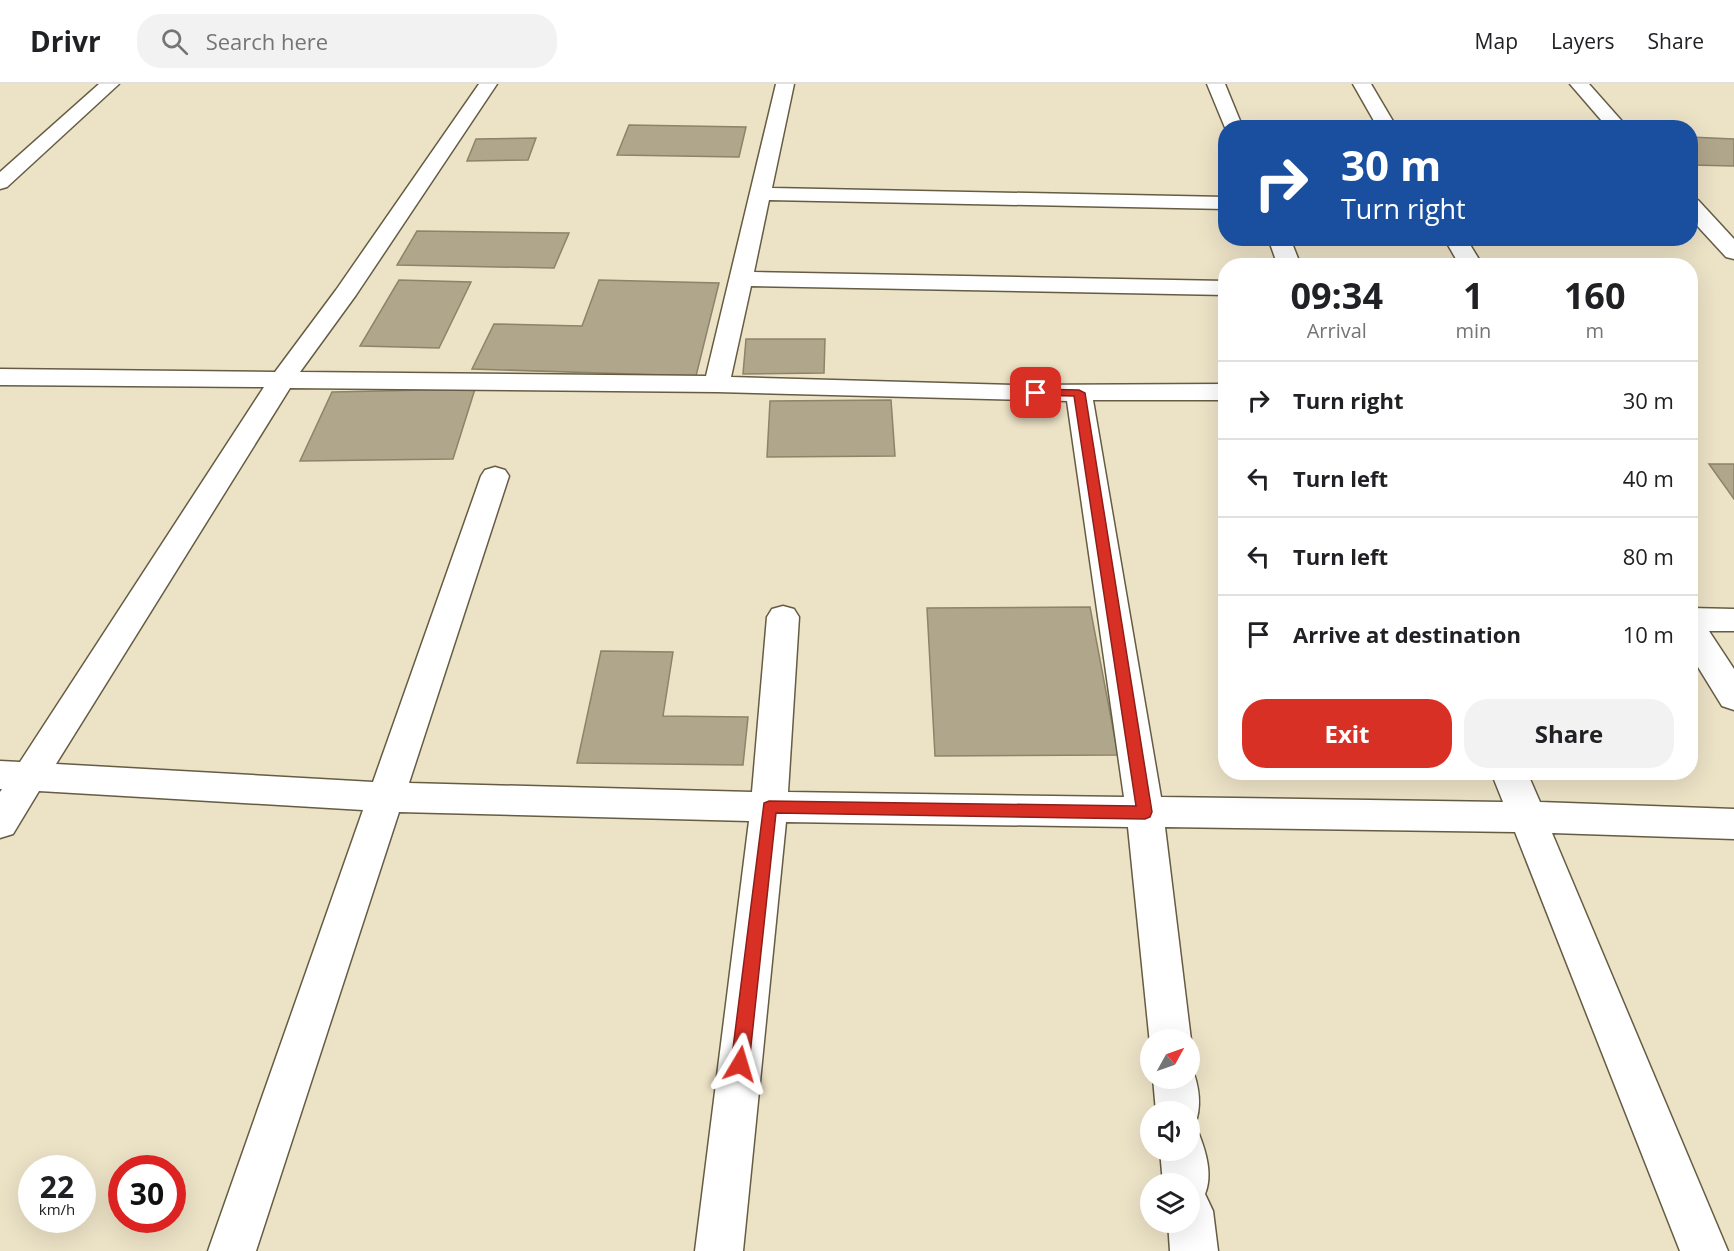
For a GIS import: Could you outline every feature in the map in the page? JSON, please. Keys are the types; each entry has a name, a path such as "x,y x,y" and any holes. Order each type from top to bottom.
{"street":[{"path":"0,183 110,84"},
{"path":"0,823 15,775 281,381 344,295 488,84"},
{"path":"717,384 786,84"},
{"path":"1216,84 1231,120"},
{"path":"1362,84 1383,120"},
{"path":"1579,84 1612,120"},
{"path":"760,194 1218,203"},
{"path":"1698,214 1734,252"},
{"path":"741,279 1218,288"},
{"path":"0,377 717,384 1079,393 1218,392"},
{"path":"1079,393 1145,812 1169,1029"},
{"path":"232,1251 495,476"},
{"path":"719,1251 769,807 783,617"},
{"path":"1698,620 1734,620"},
{"path":"1698,639 1734,697"},
{"path":"15,775 385,797 769,807 1529,817 1734,824"},
{"path":"1513,780 1704,1251"},
{"path":"1192,1233 1194,1251"}],"building":[{"path":"629,125 746,127 739,157 617,155"},
{"path":"1698,137 1734,139 1734,166 1698,165"},
{"path":"536,138 528,160 467,161 476,139"},
{"path":"417,231 569,233 554,268 397,265"},
{"path":"399,280 471,282 439,348 360,346"},
{"path":"599,280 719,283 696,376 472,369 494,324 582,326"},
{"path":"746,339 825,339 824,373 743,374"},
{"path":"475,389 453,459 300,461 332,392"},
{"path":"891,400 895,456 767,457 770,401"},
{"path":"1709,464 1734,464 1734,499"},
{"path":"1090,607 1118,755 935,756 927,608"},
{"path":"601,651 673,652 663,716 748,717 743,765 577,763"}],"route":[{"path":"740,1064 769,807 1145,812 1079,393 1036,393"}]}
